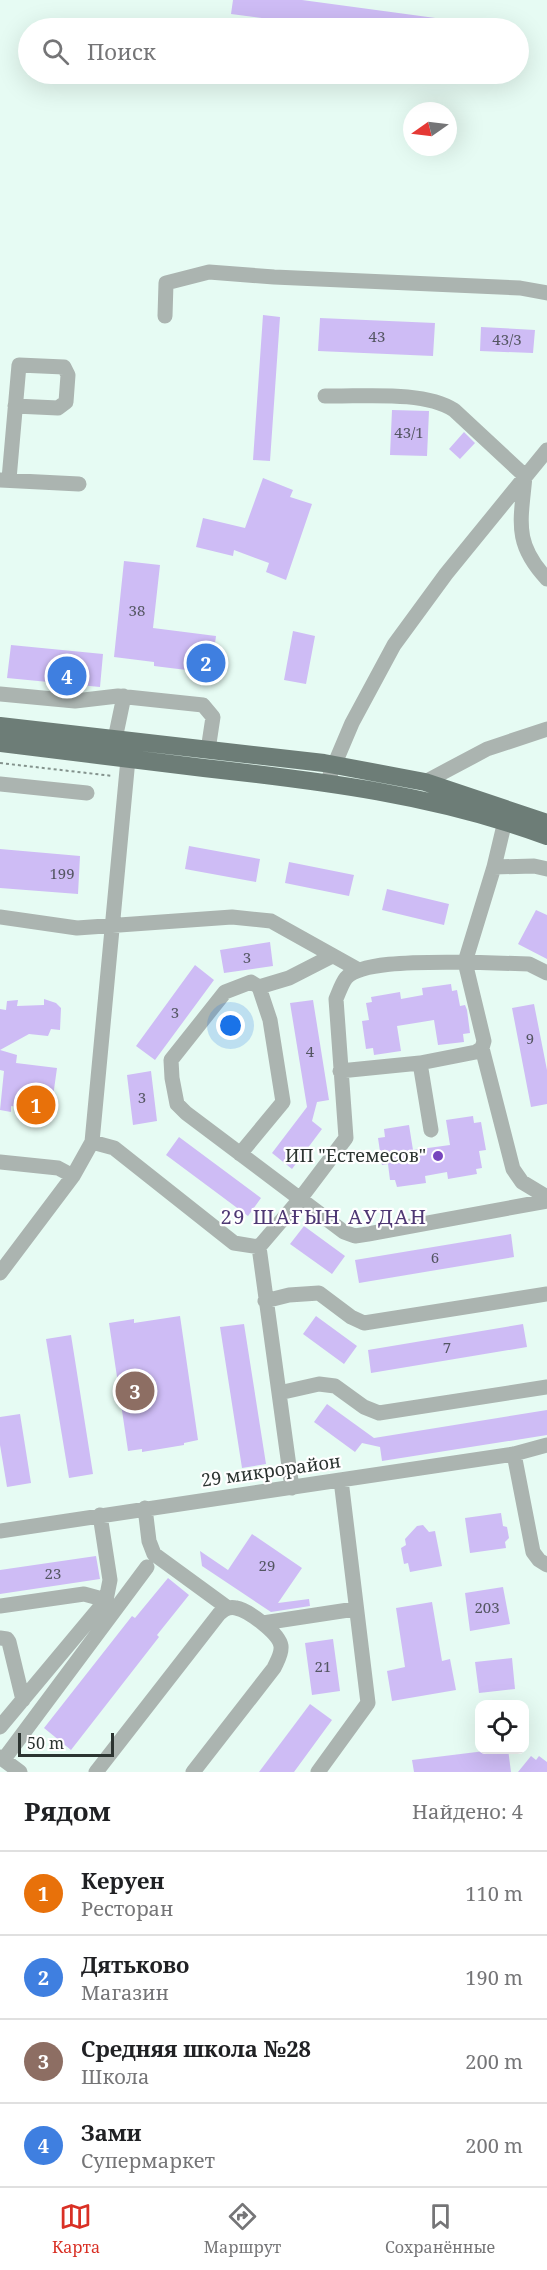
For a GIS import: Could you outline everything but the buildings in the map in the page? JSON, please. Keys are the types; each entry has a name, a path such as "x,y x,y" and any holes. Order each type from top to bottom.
{"main road":[{"path":"0,726 124,747 331,774 425,782 507,816 547,836"},
{"path":"0,743 208,750 331,774 405,795 547,823"}],"street":[{"path":"165,316 166,283 209,272 520,288 547,293"},
{"path":"325,396 425,398 442,403 461,416 525,476"},
{"path":"15,406 4,480 79,484"},
{"path":"331,774 352,723 394,645 446,574 547,450"},
{"path":"525,476 520,529 525,549 547,579"},
{"path":"0,694 75,701 124,696 203,705 213,717 208,750"},
{"path":"0,1273 73,1176 92,1142 126,778 124,696"},
{"path":"425,782 487,748 547,729"},
{"path":"0,784 87,793"},
{"path":"507,816 465,962 484,1041 482,1048 513,1169 522,1182 547,1199"},
{"path":"494,867 534,866 547,869"},
{"path":"0,917 76,928 232,917 271,921 357,969"},
{"path":"259,987 289,978 332,956"},
{"path":"292,1488 265,1300 260,1247 346,1138 336,999 346,978 357,969 376,965 465,962 529,964 547,973"},
{"path":"240,1154 283,1102 270,1020 259,987 251,982 235,986 225,992 171,1060 177,1104 186,1113 240,1154 344,1232 355,1236 547,1199"},
{"path":"340,1071 420,1063 476,1052 482,1048"},
{"path":"420,1063 430,1130"},
{"path":"92,1142 114,1148 234,1243 260,1247"},
{"path":"0,1162 57,1168 73,1176"},
{"path":"265,1300 289,1295 319,1293 351,1317 364,1323 547,1294"},
{"path":"279,1392 319,1384 335,1386 364,1407 379,1413 547,1387"},
{"name":"29 микрорайон","path":"0,1531 514,1454 547,1445"},
{"path":"514,1454 533,1552 547,1566"},
{"path":"318,1772 368,1703 341,1480"},
{"path":"145,1509 148,1541 154,1554 228,1608"},
{"path":"0,1727 106,1600 110,1580 100,1515"},
{"path":"20,1772 2,1758 147,1567"},
{"path":"0,1606 84,1594 106,1600"},
{"path":"96,1772 219,1614 228,1608 239,1608 263,1623 279,1639 281,1645 279,1659 193,1772"},
{"path":"263,1623 355,1609"},
{"path":"0,1638 7,1639 9,1642 23,1700"}],"path":[{"path":"0,763 126,778"}],"place":[{"name":"Дятьково","path":"206,663"},
{"name":"Зами","path":"67,676"},
{"name":"Керуен","path":"36,1105"},
{"name":"ИП \"Естемесов\"","path":"438,1156"},
{"name":"Средняя школа №28","path":"135,1391"}],"district":[{"name":"29 ШАҒЫН АУДАН","path":"324,1217"}]}
